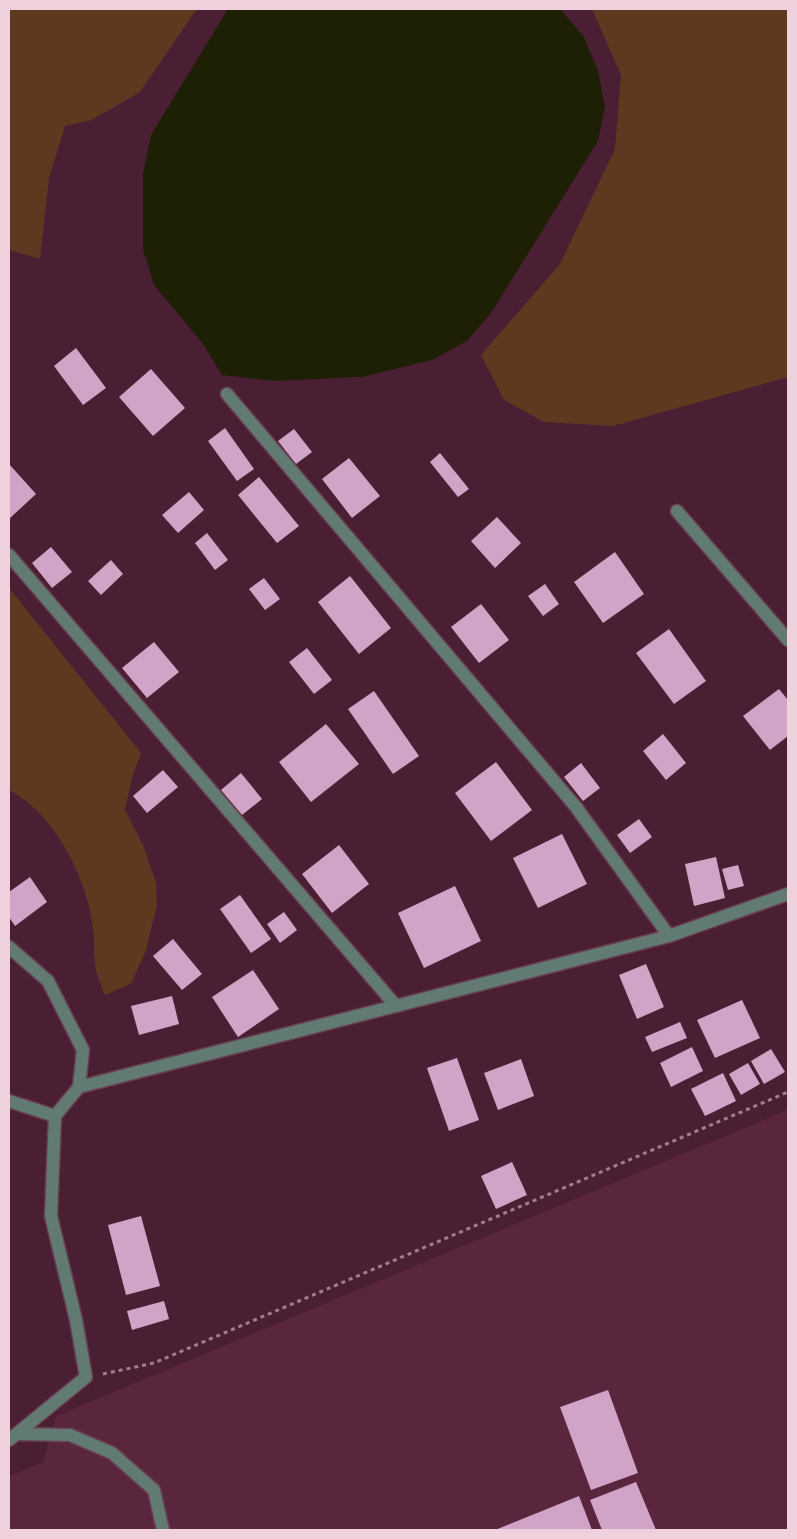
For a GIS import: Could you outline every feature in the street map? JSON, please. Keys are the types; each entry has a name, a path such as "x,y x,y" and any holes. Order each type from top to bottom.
{"street":[{"path":"227,394 576,807 669,936"},
{"path":"677,511 788,640"},
{"path":"9,555 396,1006"},
{"path":"78,1087 669,936 788,894"},
{"path":"9,946 48,982 83,1050 78,1087 55,1116 51,1216 76,1320 86,1377 13,1437"},
{"path":"9,1101 55,1116"},
{"path":"13,1437 70,1435 112,1453 154,1490 163,1530"}],"path":[{"path":"86,1377 154,1363 788,1092"}],"shaded area":[{"path":"9,9 197,9 139,93 91,120 65,126 49,178 40,259 9,250"},
{"path":"228,9 560,9 584,37 598,71 605,107 598,141 491,313 467,341 432,360 362,377 274,381 222,375 203,344 154,285 143,249 143,174 151,135"},
{"path":"592,9 788,9 788,377 613,426 544,422 504,400 481,355 560,264 615,149 621,75"},
{"path":"9,588 141,753 132,778 125,810 143,845 156,883 157,905 146,950 131,984 105,995 96,970 93,927 88,902 74,864 52,828 39,813 25,800 9,790"},
{"path":"788,1110 788,1530 9,1530 9,1476 43,1462 56,1416"}],"building":[{"path":"76,348 106,388 83,405 54,366"},
{"path":"151,369 185,408 153,436 119,397"},
{"path":"225,428 254,469 237,481 208,441"},
{"path":"294,429 312,452 296,464 278,441"},
{"path":"440,453 469,489 458,497 430,462"},
{"path":"349,458 380,496 352,518 322,479"},
{"path":"9,464 36,494 9,519"},
{"path":"259,477 299,526 277,543 238,495"},
{"path":"189,492 204,510 178,533 162,515"},
{"path":"497,517 521,543 495,568 471,541"},
{"path":"207,533 228,560 215,570 195,543"},
{"path":"51,547 72,572 52,588 32,563"},
{"path":"615,552 644,594 603,623 574,582"},
{"path":"111,560 123,574 101,595 88,581"},
{"path":"350,576 391,628 359,654 318,602"},
{"path":"264,578 280,599 265,610 249,589"},
{"path":"545,584 559,604 543,616 528,596"},
{"path":"481,604 509,640 479,663 451,627"},
{"path":"669,629 706,681 674,704 636,653"},
{"path":"154,642 179,672 147,698 122,668"},
{"path":"307,648 332,680 314,694 289,662"},
{"path":"779,689 788,700 788,736 770,750 743,716"},
{"path":"374,691 419,756 393,774 348,709"},
{"path":"326,724 359,764 311,802 279,762"},
{"path":"663,734 686,763 666,780 643,751"},
{"path":"496,762 532,810 491,841 455,793"},
{"path":"581,763 600,788 583,801 564,777"},
{"path":"163,770 178,787 147,813 133,796"},
{"path":"241,773 262,799 242,815 221,790"},
{"path":"639,819 652,837 630,853 617,835"},
{"path":"562,834 587,884 538,908 513,858"},
{"path":"339,845 369,884 332,913 302,874"},
{"path":"716,857 725,898 694,906 685,864"},
{"path":"738,865 744,886 728,890 722,869"},
{"path":"30,877 47,902 15,926 9,917 9,892"},
{"path":"455,886 481,941 424,968 398,913"},
{"path":"240,895 271,939 251,953 220,909"},
{"path":"284,912 297,930 280,943 267,924"},
{"path":"173,939 202,974 182,990 153,956"},
{"path":"646,964 664,1007 637,1019 619,975"},
{"path":"253,970 279,1009 238,1037 212,997"},
{"path":"172,996 179,1024 139,1035 131,1006"},
{"path":"742,1000 760,1038 715,1058 697,1020"},
{"path":"680,1022 687,1038 652,1052 645,1037"},
{"path":"692,1047 703,1071 671,1087 660,1063"},
{"path":"771,1049 785,1072 764,1084 751,1061"},
{"path":"457,1058 479,1120 449,1131 427,1068"},
{"path":"521,1059 534,1096 498,1110 484,1073"},
{"path":"748,1063 760,1084 741,1095 729,1074"},
{"path":"723,1073 736,1101 705,1116 691,1089"},
{"path":"512,1162 527,1195 496,1209 481,1176"},
{"path":"141,1216 160,1286 126,1295 108,1225"},
{"path":"164,1301 169,1319 132,1330 127,1311"},
{"path":"608,1390 638,1473 591,1490 560,1407"},
{"path":"636,1482 656,1530 602,1530 590,1500"},
{"path":"579,1496 592,1530 495,1530"}]}
